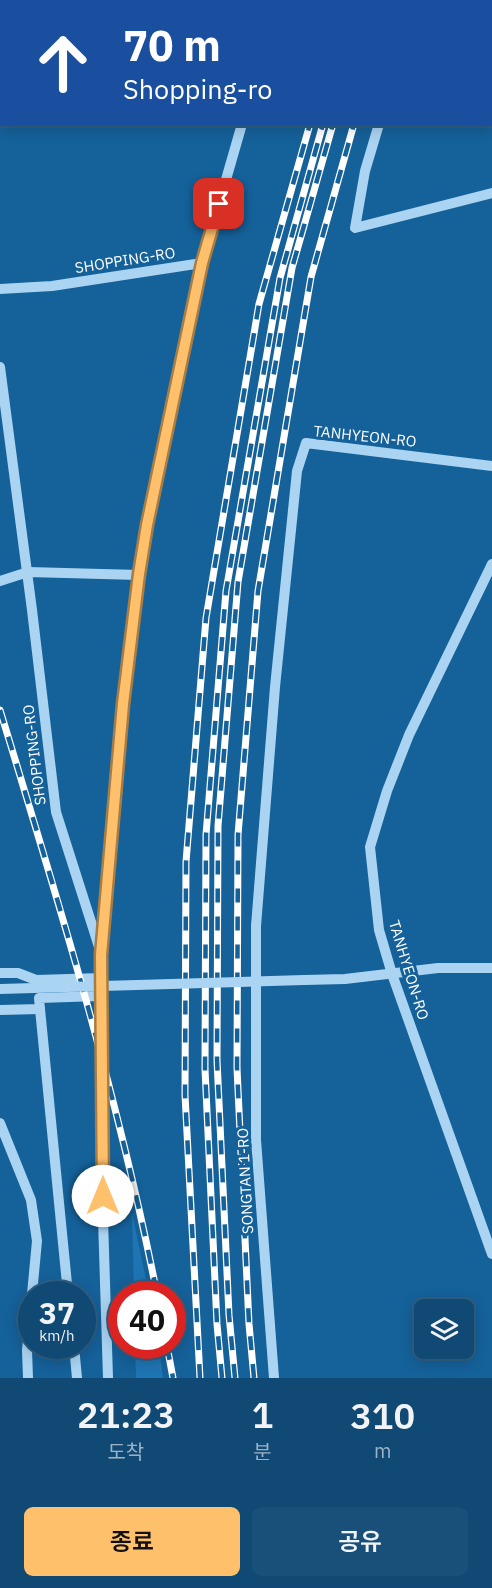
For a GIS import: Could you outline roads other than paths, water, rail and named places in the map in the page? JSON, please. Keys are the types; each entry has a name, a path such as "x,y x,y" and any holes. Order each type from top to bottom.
{"street":[{"path":"202,263 241,126"},
{"path":"378,126 365,171 355,228 492,193"},
{"name":"SHOPPING-RO","path":"0,289 52,286 202,263 147,525 139,574 123,704 101,955 103,1219 108,1378"},
{"name":"SHOPPING-RO","path":"0,367 28,572 56,812 101,955"},
{"name":"TANHYEON-RO","path":"256,982 256,926 275,687 297,471 306,443 492,466"},
{"name":"TANHYEON-RO","path":"492,564 410,735 387,791 370,847 379,930 392,974 492,1254"},
{"path":"0,581 28,572 139,574"},
{"path":"0,989 345,979 438,968 492,968"},
{"path":"0,973 18,973 36,980 102,978"},
{"name":"SONGTAN 1-RO","path":"256,982 256,1140 274,1378"},
{"path":"67,1281 39,998 101,996"},
{"path":"0,1010 40,1009"},
{"path":"0,1123 31,1200 37,1241 33,1281"},
{"path":"27,1359 28,1378"},
{"path":"75,1359 77,1378"}],"railway":[{"path":"200,1378 185,1095 186,862 206,618 259,304 309,126"},
{"path":"222,1378 217,1324 205,1069 206,835 226,591 280,278 322,126"},
{"path":"235,1378 229,1315 217,1060 218,826 238,582 292,268 332,126"},
{"path":"254,1378 249,1324 237,1068 238,835 258,591 311,277 353,126"},
{"path":"0,710 106,1073 154,1281"},
{"path":"169,1359 173,1378"}]}
